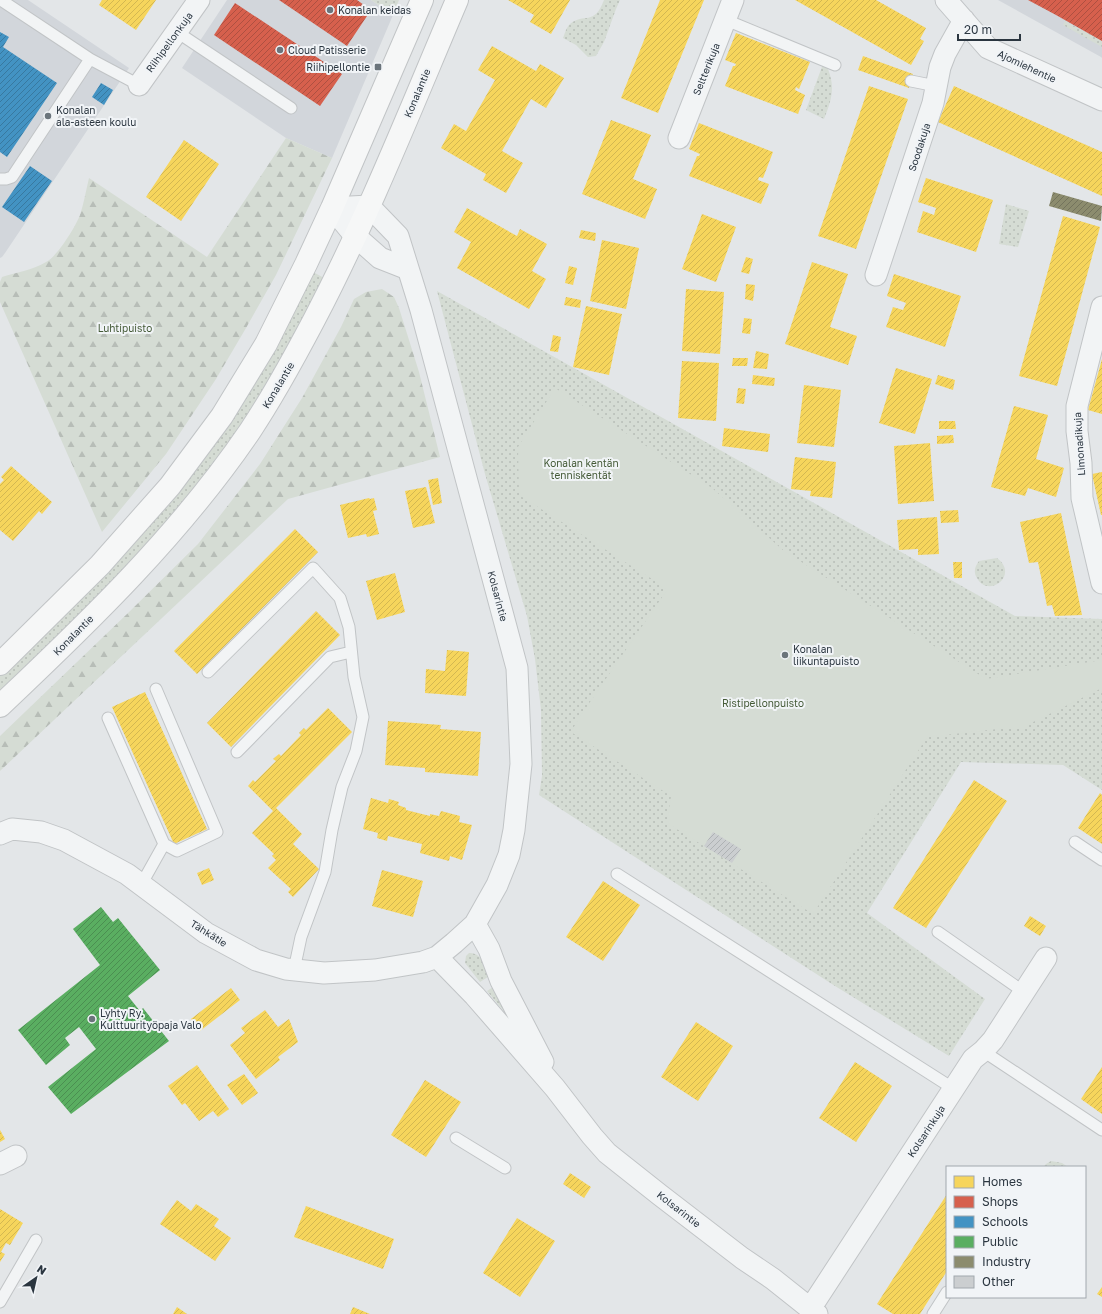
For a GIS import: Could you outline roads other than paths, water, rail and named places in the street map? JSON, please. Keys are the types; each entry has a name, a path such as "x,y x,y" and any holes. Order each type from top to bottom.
{"main road":[{"path":"0,664 100,565 170,486 222,416 266,344 306,264 332,208 422,0"},
{"name":"Konalantie","path":"0,706 76,633 156,550 202,496 249,432 296,354 336,279 369,206 457,0"}],"street":[{"name":"Riihipellonkuja","path":"139,84 199,0"},
{"name":"Seltterikuja","path":"679,138 733,0"},
{"name":"Ajomiehentie","path":"946,0 988,48 1102,100"},
{"name":"Soodakuja","path":"876,275 933,103 940,67 945,54 964,20"},
{"path":"332,208 369,206"},
{"name":"Kolsarintie","path":"369,206 398,236 421,310 517,668 521,764 514,830 509,855 497,885 475,924 437,957 475,996 556,1088 592,1136 607,1153 742,1258 773,1279 814,1311"},
{"path":"332,208 355,236 380,258 408,269"},
{"name":"Limonadikuja","path":"1102,307 1077,406 1077,431 1081,463 1082,498 1102,583"},
{"name":"Tähkätie","path":"0,834 12,829 41,832 64,840 121,871 206,933 256,960 286,969 324,973 375,970 424,962 437,957"},
{"name":"Kolsarintie","path":"475,924 489,949 501,981 556,1088"},
{"name":"Kolsarinkuja","path":"814,1311 973,1059 993,1040 1046,958"}],"lane":[{"path":"1,0 90,59 139,84"},
{"path":"726,20 835,65"},
{"path":"176,32 291,108"},
{"path":"0,179 6,180 12,177 90,59"},
{"path":"911,81 936,86"},
{"path":"208,672 313,568 340,598 349,627 354,677 363,717 356,751 342,787 332,830 325,872 301,937 294,970"},
{"path":"237,752 330,657 351,652"},
{"path":"108,718 164,844 178,851 217,832 156,690"},
{"path":"1075,842 1102,860"},
{"path":"141,885 164,844"},
{"path":"617,874 954,1089"},
{"path":"938,932 1024,992"},
{"path":"983,1051 1102,1130"},
{"path":"456,1138 504,1168"},
{"path":"0,1302 36,1240"},
{"path":"933,1314 946,1294"}],"place":[{"name":"Konalan keidas","path":"330,10"},
{"name":"Cloud Patisserie","path":"280,50"},
{"name":"Riihipellontie","path":"378,67"},
{"name":"Konalan ala-asteen koulu","path":"48,116"},
{"name":"Konalan liikuntapuisto","path":"785,655"},
{"name":"Lyhty Ry. Kulttuurityöpaja Valo","path":"92,1019"}],"park label":[{"name":"Luhtipuisto","path":"125,328"},
{"name":"Konalan kentän tenniskentät","path":"581,468"},
{"name":"Ristipellonpuisto","path":"763,703"}]}
